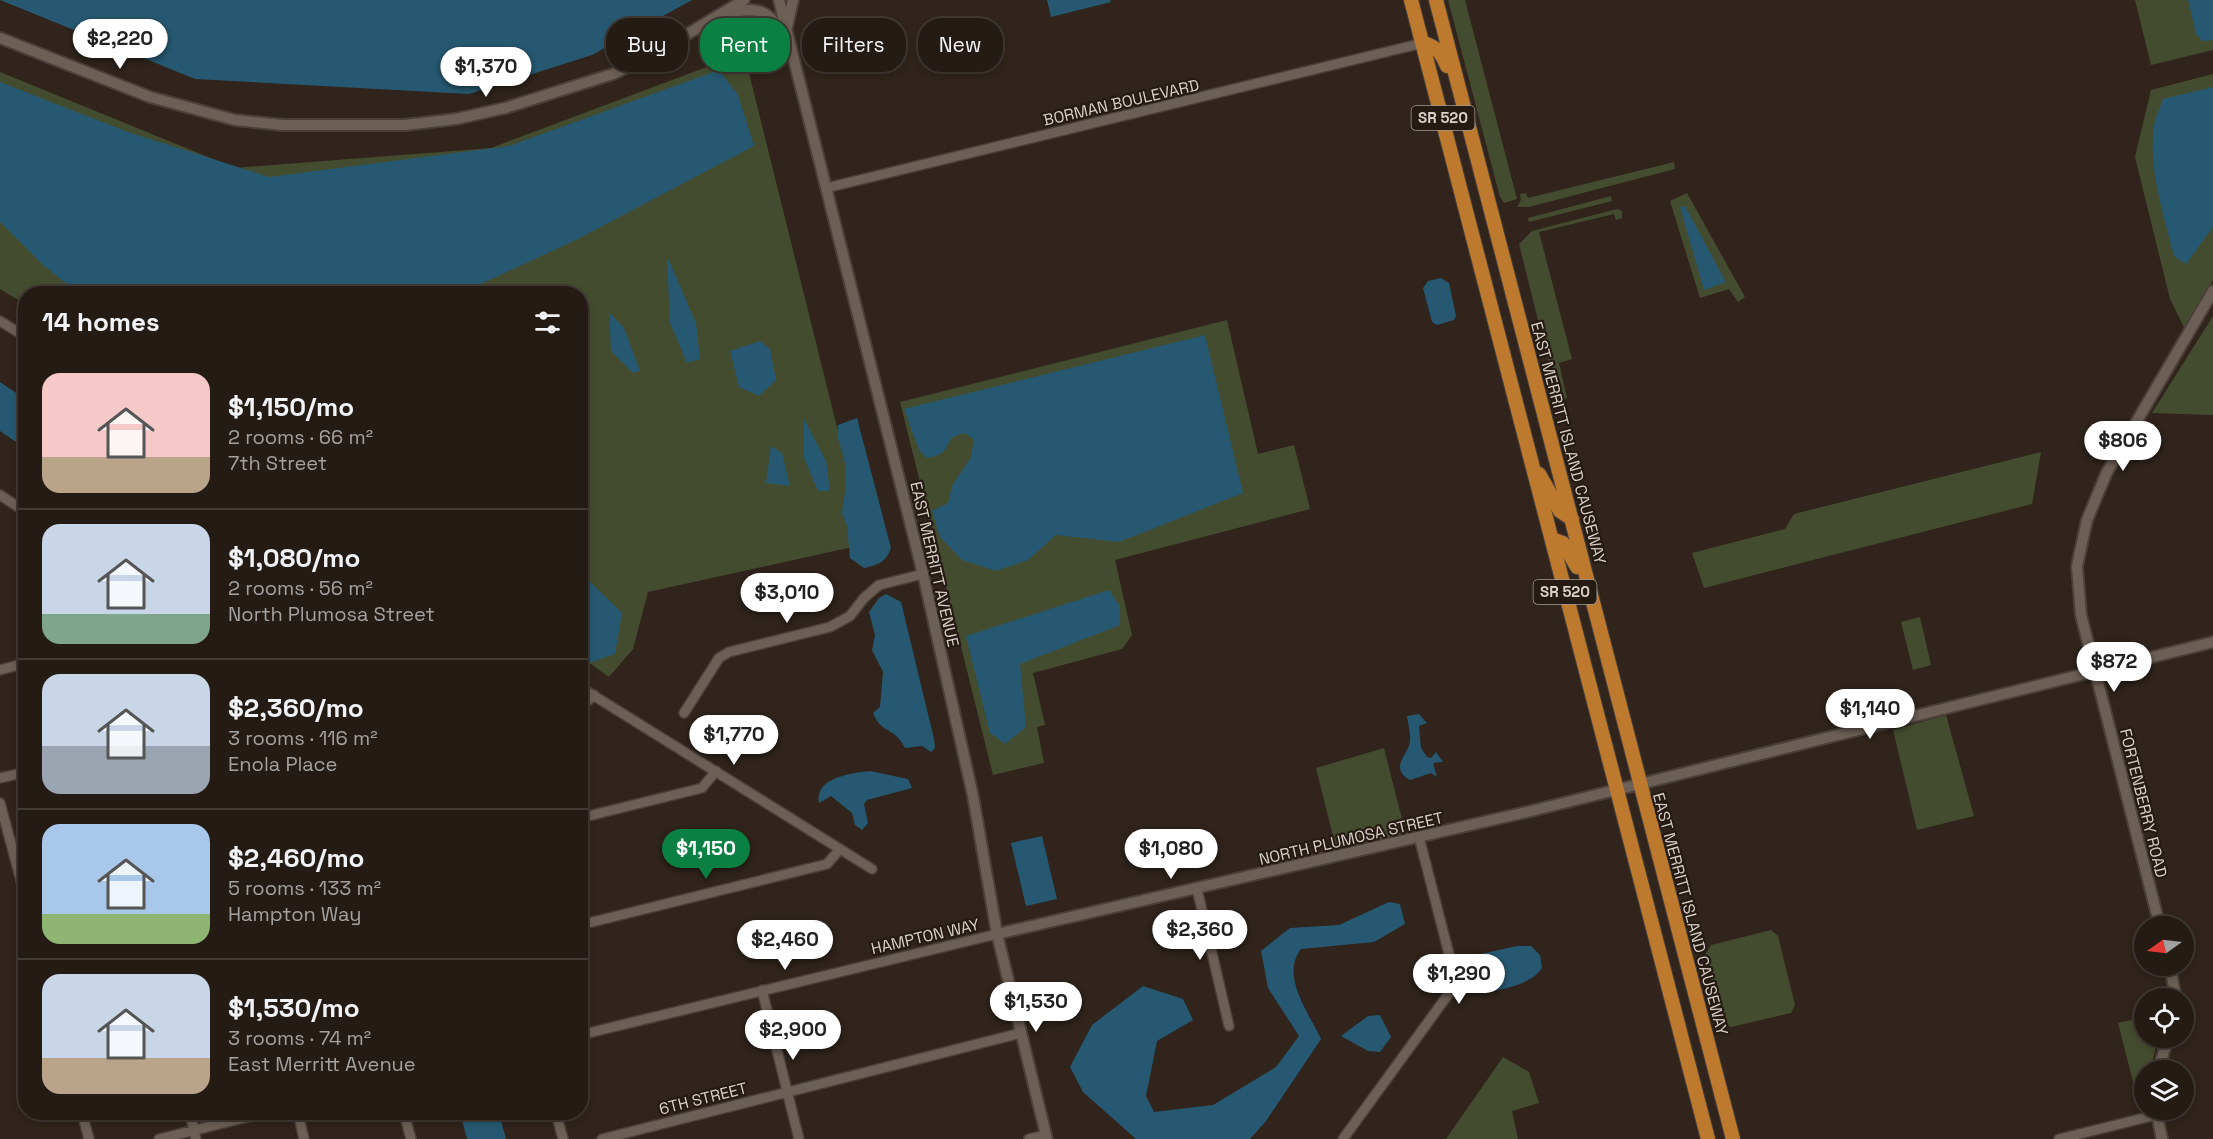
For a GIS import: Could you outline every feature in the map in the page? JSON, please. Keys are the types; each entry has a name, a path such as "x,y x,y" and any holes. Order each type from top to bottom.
{"main road":[{"name":"SR 520","path":"1412,0 1708,1139"},
{"name":"EAST MERRITT ISLAND CAUSEWAY","path":"1436,0 1733,1139"},
{"path":"1422,44 1434,46 1441,52 1461,95"},
{"path":"1533,464 1560,512 1572,519"},
{"path":"1552,539 1563,543 1571,553 1593,598"}],"street":[{"path":"0,38 150,97 235,120 283,125 405,125 486,112 613,74 646,59 744,0"},
{"name":"EAST MERRITT AVENUE","path":"779,0 784,18"},
{"path":"790,21 793,0"},
{"path":"723,13 761,10 772,18"},
{"name":"EAST MERRITT AVENUE","path":"790,43 923,574 973,796 997,934 1046,1137"},
{"name":"BORMAN BOULEVARD","path":"826,189 1422,44"},
{"name":"FORTENBERRY ROAD","path":"2157,916 2081,615 2077,566 2087,520 2107,472 2213,291"},
{"path":"0,321 18,333"},
{"path":"0,495 18,507"},
{"path":"684,713 718,658 729,652 830,627 850,616 864,598 879,585 923,574"},
{"name":"NORTH PLUMOSA STREET","path":"997,934 1419,837 2213,642"},
{"path":"0,670 18,665"},
{"path":"588,692 872,869"},
{"path":"588,701 594,695"},
{"path":"588,816 702,788 716,771"},
{"path":"0,778 18,774"},
{"path":"0,802 18,869"},
{"path":"1343,1139 1450,992 1451,962 1419,837"},
{"path":"588,923 827,864 840,849"},
{"path":"1197,889 1229,1026"},
{"name":"HAMPTON WAY","path":"588,1033 997,934"},
{"path":"762,990 799,1139"},
{"name":"6TH STREET","path":"602,1139 1021,1033"},
{"path":"2059,1139 2134,1119"},
{"path":"84,1120 89,1139"},
{"path":"159,1139 195,1134 240,1120"},
{"path":"299,1120 304,1139"},
{"path":"406,1120 411,1139"},
{"path":"558,1120 563,1139"},
{"path":"2158,1120 2162,1139"},
{"path":"1029,1139 1046,1137"}],"green space":[{"path":"1448,0 1465,0 1517,199 1504,203 1500,197"},
{"path":"2135,0 2213,0 2213,50 2151,65"},
{"path":"700,70 700,72 749,72 866,544 648,592 633,649 609,677 588,662 588,286 18,286 18,300 0,289 0,72 235,168 491,148"},
{"path":"2213,74 2213,280 2185,329 2170,299 2135,157 2151,90"},
{"path":"1674,162 1675,169 1529,207 1517,207 1521,200 1520,194 1526,193 1528,198"},
{"path":"1687,193 1745,297 1738,302 1729,289 1700,298 1670,201"},
{"path":"1611,196 1612,201 1529,222 1528,218"},
{"path":"1617,209 1622,211 1622,218 1616,220 1614,214 1539,232 1572,359 1559,363 1567,398 1561,402 1558,400 1519,244 1532,231"},
{"path":"2213,316 2213,415 2152,413"},
{"path":"1227,320 1258,454 1294,445 1310,509 1115,560 1132,635 1122,649 1033,673 1045,725 1037,727 1044,763 993,775 900,402"},
{"path":"2041,452 2032,504 1704,588 1692,553 1785,529 1794,514"},
{"path":"1920,617 1931,665 1913,670 1901,622"},
{"path":"1946,715 1974,816 1917,830 1893,730"},
{"path":"1384,748 1406,835 1337,852 1316,768"},
{"path":"1771,930 1778,936 1795,1005 1791,1013 1731,1027 1722,1022 1705,955 1711,945"},
{"path":"2134,1019 2134,1048 2156,1048 2153,1060 2134,1060 2134,1086 2118,1023"},
{"path":"1503,1057 1529,1072 1539,1103 1512,1111 1518,1139 1446,1139"}],"water":[{"path":"0,0 692,0 659,18 606,18 606,47 592,55 469,94 195,79"},
{"path":"1047,0 1110,0 1111,2 1051,17"},
{"path":"2188,0 2213,0 2213,40 2202,41 2196,34"},
{"path":"713,72 721,72 738,95 754,146 576,240 476,286 69,286 42,264 0,222 0,82 128,132 269,177 509,146"},
{"path":"2213,87 2213,227 2186,264 2174,256 2162,208 2153,158 2154,126 2163,99"},
{"path":"1685,206 1726,282 1704,290 1680,207"},
{"path":"667,256 696,323 700,359 687,363 670,323"},
{"path":"1441,278 1449,283 1456,316 1454,320 1437,325 1432,322 1423,288 1428,281"},
{"path":"609,312 624,328 640,371 633,373 611,351"},
{"path":"1205,335 1243,493 1119,542 1056,535 1028,560 996,571 962,560 940,537 932,511 948,503 952,486 971,457 974,439 964,433 951,438 942,452 927,458 919,450 904,409"},
{"path":"760,341 770,349 776,380 759,396 739,387 730,351"},
{"path":"0,382 18,394 18,443 0,431"},
{"path":"857,418 891,548 887,557 881,562 864,568 850,558 847,526 842,513 846,485 845,463 837,434 838,425"},
{"path":"804,419 826,461 830,491 818,491 804,458"},
{"path":"771,446 782,453 790,486 766,483"},
{"path":"588,580 622,613 615,654 588,663"},
{"path":"1109,590 1120,606 1120,625 1020,664 1026,727 1005,744 990,733 966,636"},
{"path":"886,594 901,602 934,739 935,748 931,752 922,746 905,748 897,736 880,725 873,713 880,707 883,672 872,650 875,635 869,612 879,598"},
{"path":"1419,714 1427,723 1419,726 1421,748 1427,757 1431,758 1436,752 1443,762 1433,763 1437,777 1431,773 1410,780 1404,775 1400,766 1410,741 1407,716"},
{"path":"870,771 908,779 912,788 867,800 864,804 868,823 862,830 855,825 852,813 831,796 819,803 822,787 828,782 845,775"},
{"path":"1042,836 1057,899 1026,906 1011,843"},
{"path":"1389,902 1400,904 1405,924 1374,942 1301,949 1295,960 1295,982 1321,1039 1266,1121 1250,1139 1136,1139 1083,1092 1070,1067 1092,1025 1143,986 1183,999 1193,1020 1157,1041 1146,1096 1154,1112 1213,1105 1276,1067 1299,1036 1268,988 1261,951 1290,928 1339,925"},
{"path":"1517,946 1531,946 1540,955 1542,968 1521,984 1492,991 1475,992 1470,984 1469,968 1481,954"},
{"path":"1380,1015 1391,1037 1380,1052 1368,1051 1341,1036 1368,1016"},
{"path":"462,1120 501,1120 506,1139 467,1139"}]}
